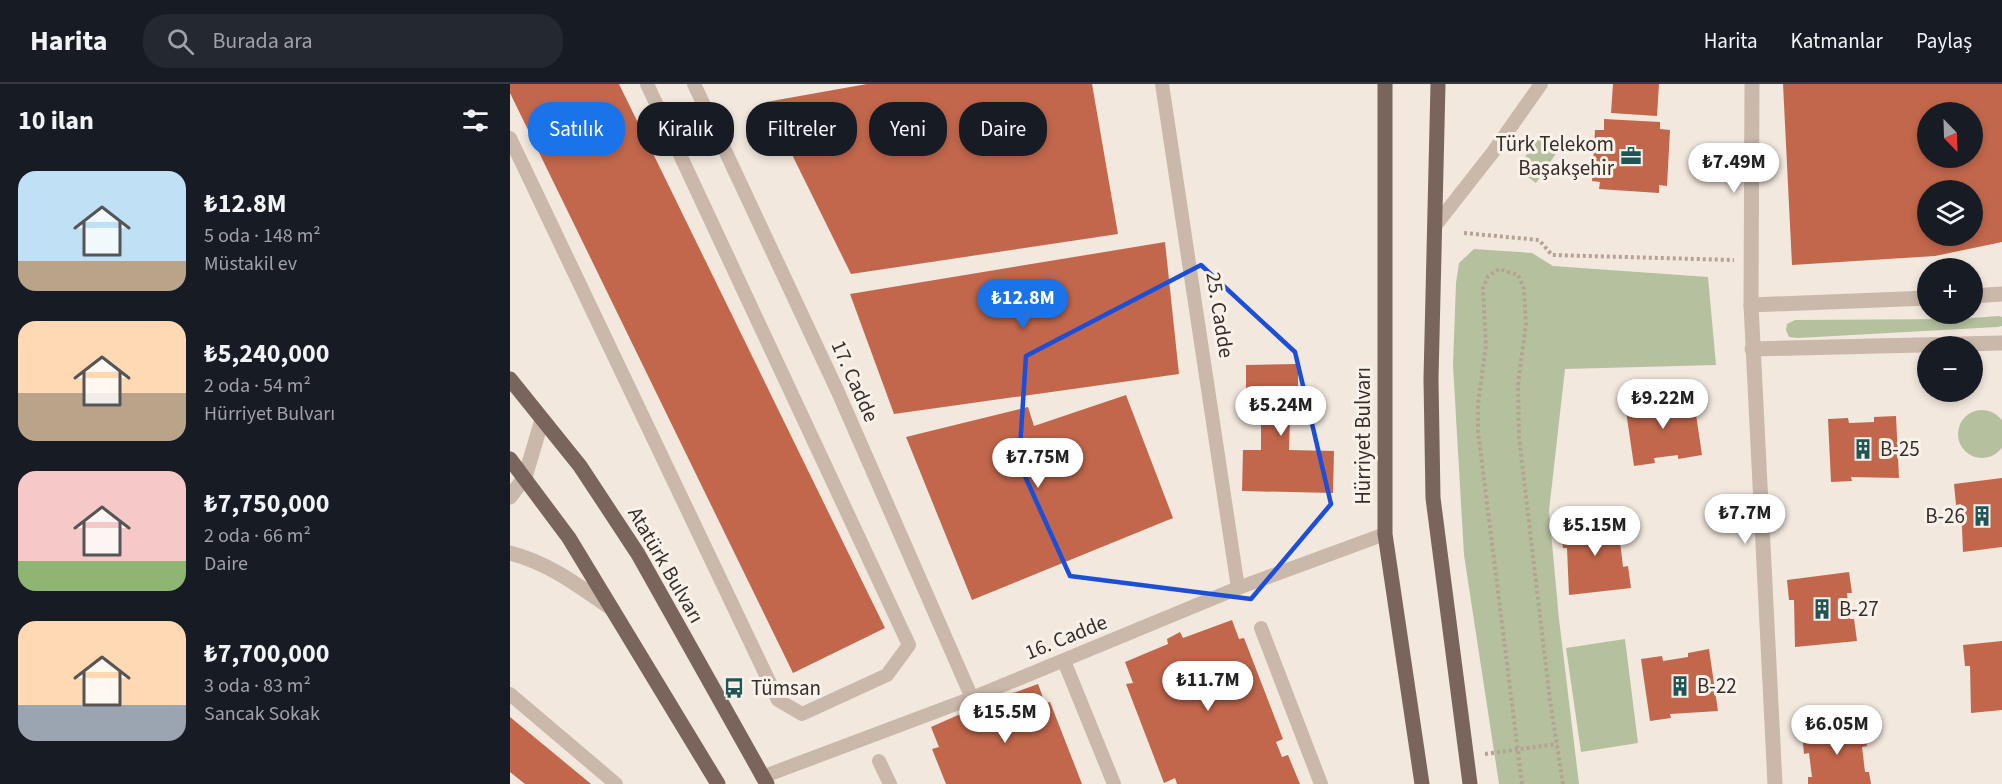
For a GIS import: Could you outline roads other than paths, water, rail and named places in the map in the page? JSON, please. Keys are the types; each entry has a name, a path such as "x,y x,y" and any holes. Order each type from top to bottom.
{"main road":[{"name":"Hürriyet Bulvarı","path":"1385,84 1385,534 1422,784"},
{"path":"1438,84 1431,379 1433,498 1470,784"},
{"name":"Atatürk Bulvarı","path":"510,379 580,466 638,554 764,780"},
{"path":"510,459 569,538 616,611 718,784"}],"street":[{"path":"1752,84 1750,260 1752,349 1775,784"},
{"path":"1983,295 2002,294"},
{"path":"1751,305 1917,298"},
{"path":"1752,349 2002,343"},
{"path":"510,497 525,477 542,420"},
{"path":"510,553 531,558 561,573 616,611"}],"lane":[{"path":"510,138 778,700 801,714 887,675 909,645 647,84"},
{"name":"17. Cadde","path":"694,84 838,392 972,698"},
{"name":"25. Cadde","path":"1162,84 1238,588"},
{"path":"1435,226 1493,152 1541,84"},
{"name":"16. Cadde","path":"764,780 1064,661 1238,588 1385,534"},
{"path":"1261,628 1322,784"},
{"path":"1064,661 1114,784"},
{"path":"510,694 616,784"},
{"path":"879,761 890,784"}],"place":[{"name":"Türk Telekom Başakşehir","path":"1631,156"},
{"name":"B-25","path":"1863,449"},
{"name":"B-26","path":"1982,516"},
{"name":"B-27","path":"1822,609"},
{"name":"B-22","path":"1680,686"},
{"name":"Tümsan","path":"734,688"}]}
